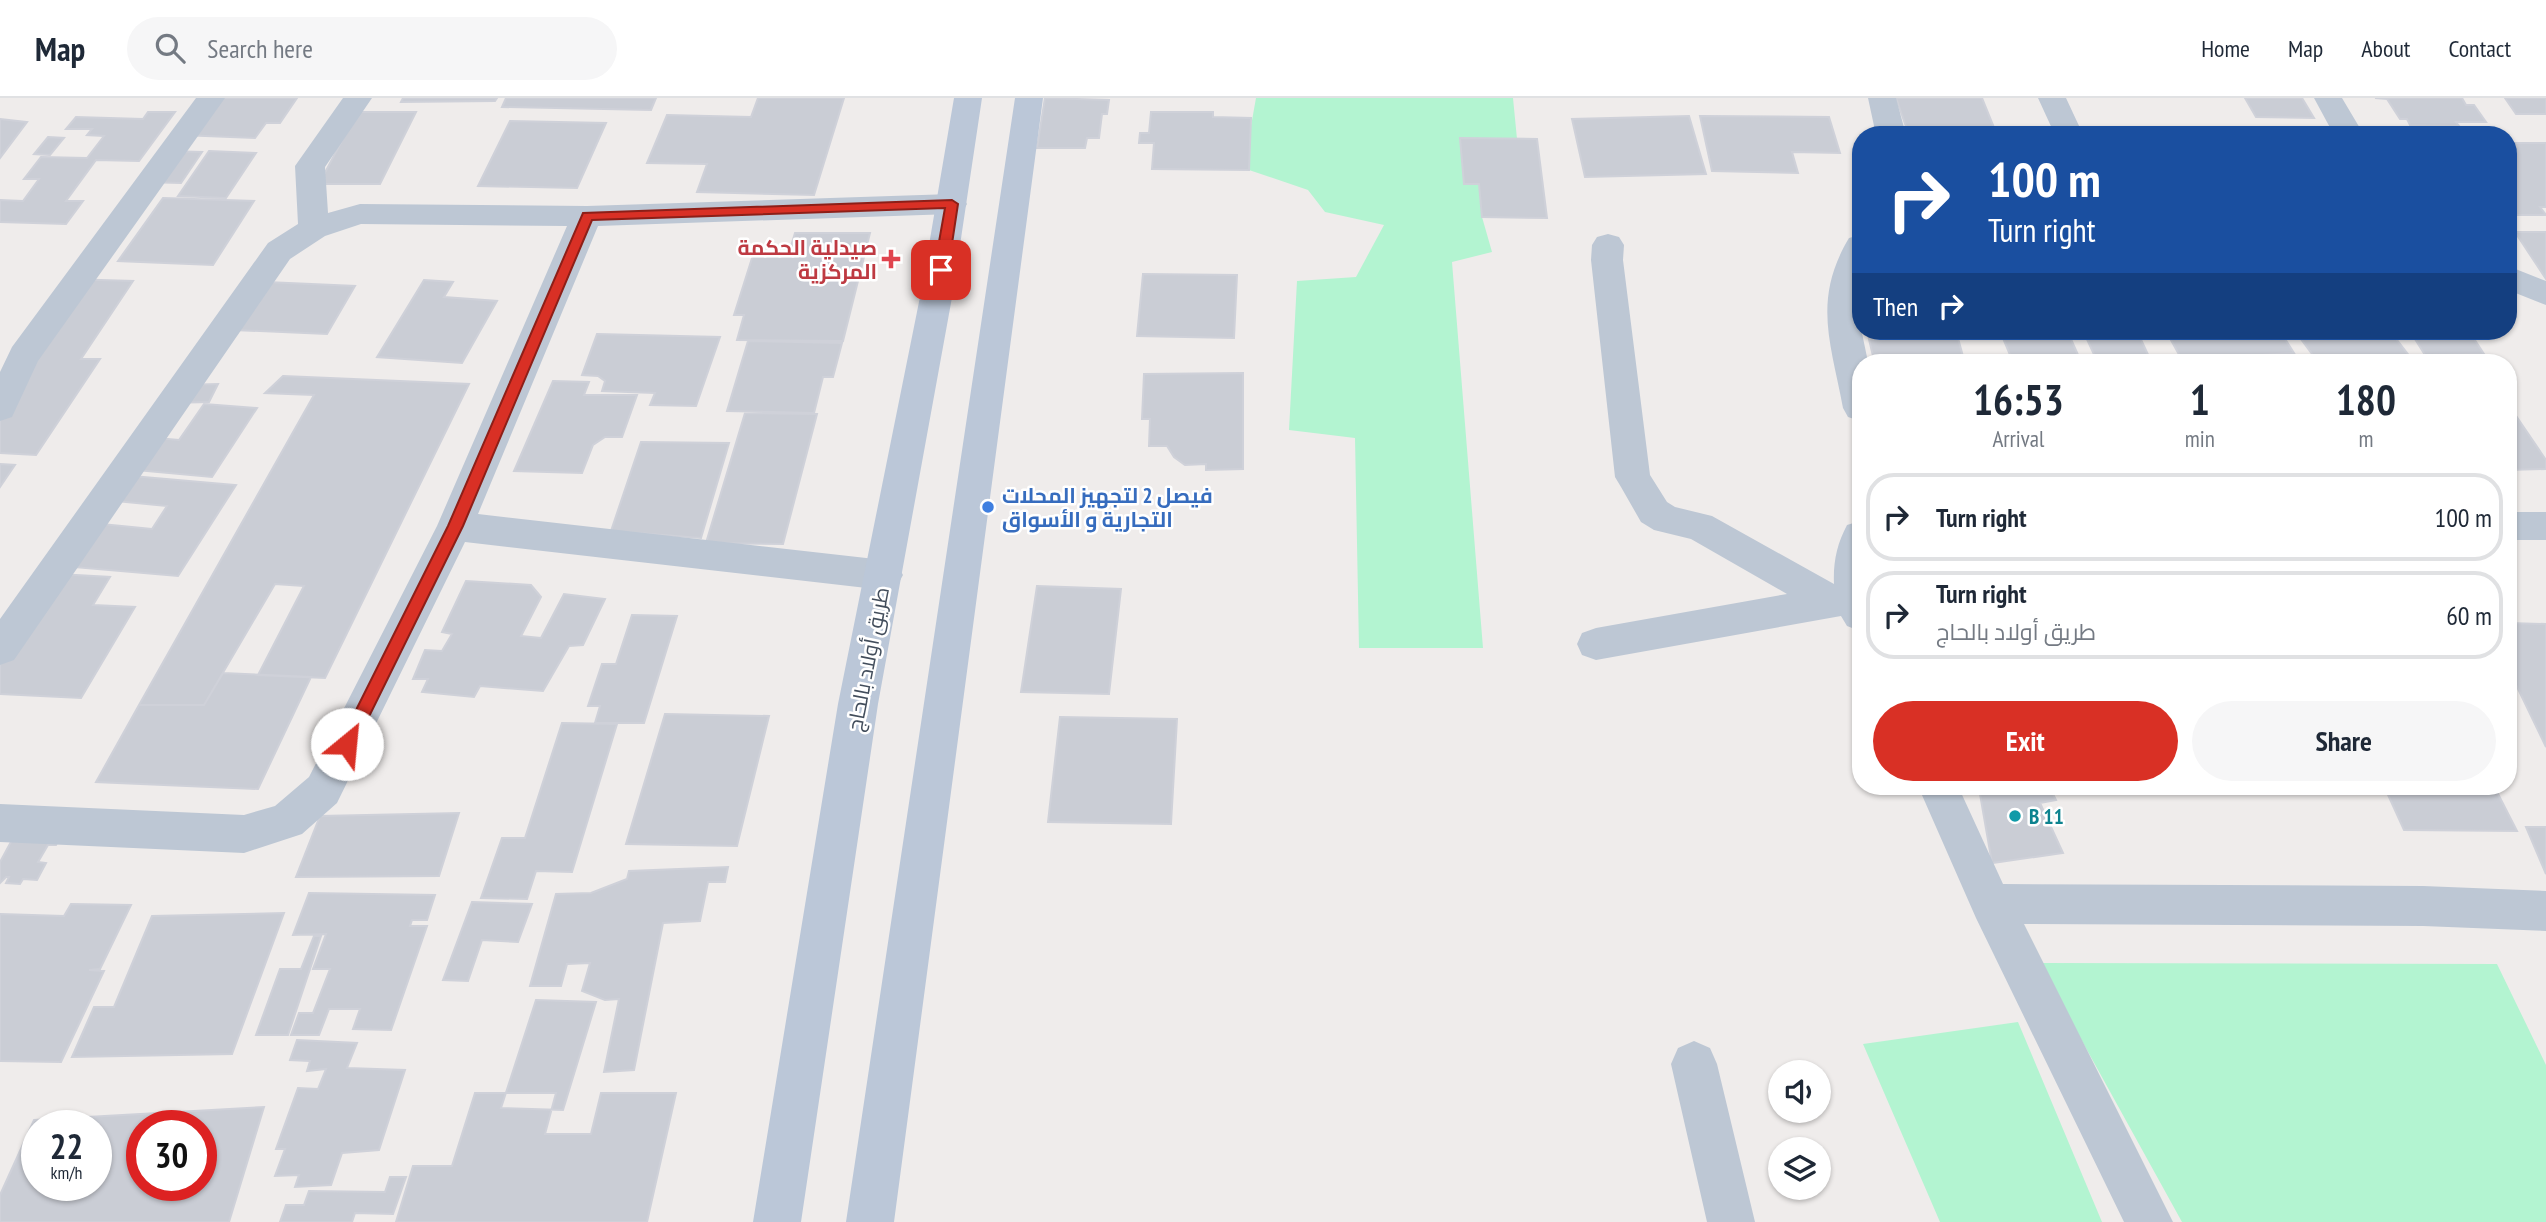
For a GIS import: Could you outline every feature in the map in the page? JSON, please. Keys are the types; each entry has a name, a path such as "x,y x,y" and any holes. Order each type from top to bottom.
{"main road":[{"name":"طريق أولاد بالحاج","path":"778,1222 858,704 952,204 968,98"},
{"path":"870,1222 1029,98"}],"street":[{"path":"0,408 24,356 211,98"},
{"path":"314,228 310,166 358,98"},
{"path":"1882,98 1889,126"},
{"path":"2052,98 2064,126"},
{"path":"2328,98 2344,126"},
{"path":"0,649 279,251 314,228 360,214 587,216 952,204"},
{"path":"0,823 244,834 287,821 323,790 455,526 587,216"},
{"path":"1608,245 1607,260 1624,383 1633,477 1649,506 1667,520 1699,526 1849,605"},
{"path":"1852,266 1844,285 1841,309 1852,366"},
{"path":"2517,281 2546,294"},
{"path":"455,526 884,575"},
{"path":"2517,527 2546,526"},
{"path":"1849,605 1852,563"},
{"path":"1595,644 1849,605"},
{"path":"1942,795 1991,904 2149,1222"},
{"path":"1991,904 2423,906 2546,911"},
{"path":"1694,1064 1731,1222"}],"green space":[{"path":"1256,98 1513,98 1517,139 1465,184 1479,184 1482,217 1492,252 1452,262 1483,648 1359,648 1355,438 1289,430 1297,281 1356,277 1384,225 1325,212 1308,190 1249,170 1251,126"},
{"path":"2039,963 2497,964 2546,1065 2546,1222 2182,1222"},
{"path":"2018,1022 2102,1222 1940,1222 1863,1044"}],"building":[{"path":"209,98 297,98 280,123 266,123 255,138 182,135"},
{"path":"403,98 497,98 495,101 401,102"},
{"path":"506,98 656,98 651,110 502,107"},
{"path":"758,98 844,98 814,195 697,192 707,164 647,163 667,115 751,117"},
{"path":"1045,98 1109,100 1107,114 1102,114 1099,138 1087,138 1085,148 1037,148"},
{"path":"1896,98 1982,98 1993,126 1906,126"},
{"path":"2245,98 2302,98 2314,118 2256,117"},
{"path":"2375,98 2462,98 2466,105 2474,105 2486,122 2456,122 2459,126 2410,125 2407,119 2400,119 2387,99"},
{"path":"2505,98 2546,98 2546,114 2516,114"},
{"path":"148,112 175,112 139,161 96,160 66,201 83,201 66,224 0,222 0,200 23,201 39,179 24,179 41,157 87,158 104,136 87,135 92,129 66,129 76,117 143,119"},
{"path":"357,112 416,112 380,184 319,184"},
{"path":"1151,112 1213,112 1213,117 1251,118 1249,170 1152,169 1154,143 1139,143 1140,133 1149,133"},
{"path":"1689,116 1706,174 1585,177 1572,119"},
{"path":"1700,116 1829,117 1840,153 1792,152 1798,173 1712,171"},
{"path":"0,119 27,122 0,158"},
{"path":"510,121 606,123 577,188 478,186"},
{"path":"48,137 64,138 50,155 34,154"},
{"path":"1460,138 1537,139 1547,218 1482,217 1479,184 1464,184"},
{"path":"2517,143 2546,143 2546,207 2540,207 2546,215 2517,215"},
{"path":"166,151 202,152 181,183 144,182"},
{"path":"209,151 256,153 226,198 178,196"},
{"path":"163,198 254,201 213,265 118,261"},
{"path":"2517,232 2546,232 2546,279 2517,235"},
{"path":"795,233 870,233 843,341 737,340 744,315 734,315 753,255 788,256"},
{"path":"1143,274 1237,275 1234,338 1137,336"},
{"path":"66,279 133,281 81,359 100,359 36,455 0,453 0,409"},
{"path":"424,280 453,282 444,297 497,301 462,363 377,357"},
{"path":"266,282 355,286 327,334 235,330"},
{"path":"597,334 720,337 696,406 650,405 655,393 602,391 605,381 598,376 582,375"},
{"path":"1869,340 1958,340 1962,354 1873,354"},
{"path":"2004,340 2071,340 2078,354 2010,354"},
{"path":"2087,340 2141,340 2148,354 2094,354"},
{"path":"2171,340 2286,340 2294,353 2278,354 2179,354"},
{"path":"2302,340 2397,340 2408,354 2312,354"},
{"path":"2416,340 2475,340 2484,354 2424,354"},
{"path":"748,341 842,343 833,377 823,377 814,413 727,411"},
{"path":"1243,373 1243,469 1206,470 1206,464 1185,465 1174,457 1167,446 1149,446 1150,419 1142,419 1144,374"},
{"path":"283,376 469,384 325,678 258,675 304,586 275,584 204,705 139,705 314,395 265,393"},
{"path":"553,381 589,382 584,395 637,395 622,437 605,437 593,445 582,473 514,471"},
{"path":"218,384 209,402 170,403 179,385"},
{"path":"204,404 257,408 212,477 135,470 157,438 179,440"},
{"path":"745,413 817,414 783,544 706,543"},
{"path":"2517,417 2546,460 2546,469 2517,470"},
{"path":"641,442 729,443 701,538 611,531"},
{"path":"0,464 15,465 0,487"},
{"path":"132,476 236,485 178,576 73,567 102,524 152,529 167,506 115,501"},
{"path":"58,574 110,577 93,605 135,607 81,698 0,694 0,665"},
{"path":"466,581 531,585 541,597 521,636 541,638 564,594 605,599 583,645 569,646 543,691 480,686 474,697 422,692 428,679 413,679 425,650 442,651 452,634 442,632"},
{"path":"1037,586 1121,589 1109,694 1021,692"},
{"path":"632,615 677,616 644,723 595,723 600,706 588,706 602,664 616,664"},
{"path":"2517,623 2546,624 2546,747 2517,687"},
{"path":"223,673 311,677 258,789 96,782 139,705 204,705"},
{"path":"665,714 769,716 737,846 626,844"},
{"path":"1060,717 1177,719 1171,824 1048,822"},
{"path":"562,723 617,724 572,872 536,871 527,899 481,898 502,838 525,838"},
{"name":"B 11","path":"1980,795 2054,795 2056,800 2040,803 2063,853 1992,863"},
{"path":"2388,795 2499,795 2517,831 2404,830"},
{"path":"459,813 439,876 296,877 320,816"},
{"path":"19,827 64,828 56,845 48,845 38,862 46,863 37,880 23,879 20,884 6,883 9,877 6,877 0,883 0,862"},
{"path":"2526,827 2546,827 2546,874"},
{"path":"728,867 725,882 708,882 700,921 663,923 634,1070 604,1072 619,999 605,1000 582,991 590,963 567,964 561,986 530,986 556,894 591,893 627,879 629,871"},
{"path":"309,893 435,895 427,920 412,920 410,926 427,926 391,1030 353,1029 360,1009 329,1009 319,1035 291,1035 299,1013 313,1013 330,969 313,969 326,934 293,935"},
{"path":"472,902 532,904 518,942 482,940 468,981 443,980"},
{"path":"71,904 131,905 100,969 89,970 104,971 61,1062 0,1061 0,914 64,916"},
{"path":"284,913 232,1054 72,1057 94,1007 114,1007 152,916"},
{"path":"314,936 321,936 288,1035 256,1035 280,969 301,969"},
{"path":"536,1000 596,1002 563,1110 501,1108"},
{"path":"297,1040 357,1043 347,1068 405,1070 379,1150 342,1153 331,1185 295,1187 299,1175 275,1176 285,1149 276,1149 298,1088 318,1089 326,1069 307,1071 310,1061 290,1060"},
{"path":"475,1093 556,1093 545,1134 591,1134 601,1093 676,1093 647,1222 396,1222 413,1166 452,1166"},
{"path":"264,1107 229,1222 0,1222 0,1195 21,1149 21,1201 112,1201 112,1116 126,1115 126,1201 217,1201 217,1110 211,1110"},
{"path":"390,1177 406,1177 393,1214 355,1213 352,1222 280,1222 286,1205 304,1205 309,1191 385,1192"}],"place":[{"name":"صيدلية الحكمة المركزية","path":"891,259"},
{"name":"فيصل 2 لتجهيز المحلات التجارية و الأسواق","path":"988,507"},
{"name":"B 11","path":"2015,816"}],"route":[{"path":"347,744 455,526 587,216 952,204 941,270"}]}
